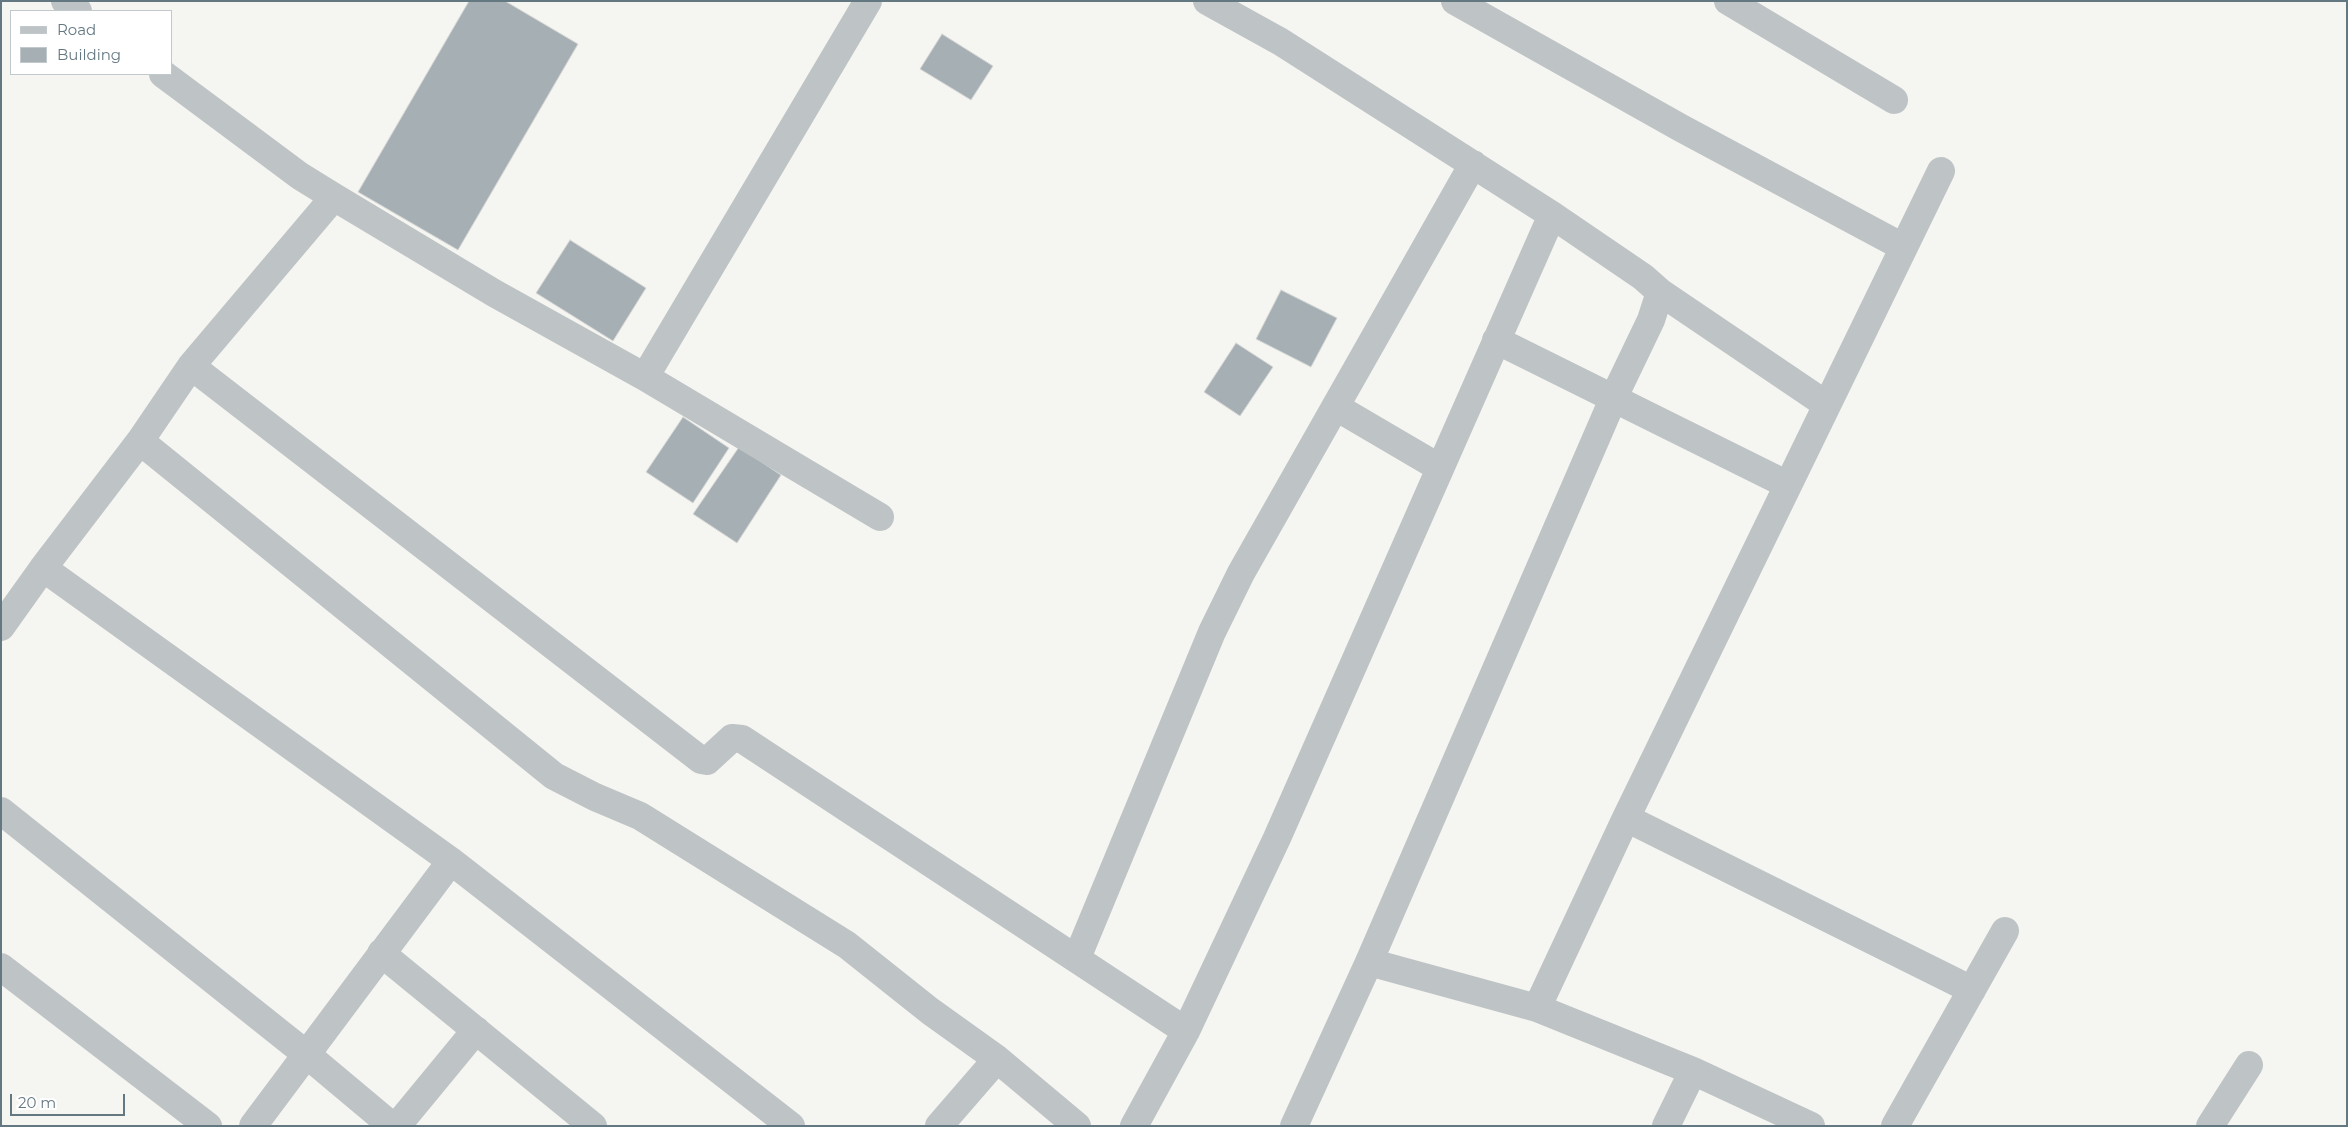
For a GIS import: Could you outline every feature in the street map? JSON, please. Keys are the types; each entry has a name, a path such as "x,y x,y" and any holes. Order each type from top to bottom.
{"street":[{"path":"65,1 77,10"},
{"path":"645,377 868,1"},
{"path":"1207,1 1281,42 1552,215 1643,277 1660,292 1827,405"},
{"path":"1455,1 1681,128 1903,247"},
{"path":"1736,3 1894,100"},
{"path":"164,75 300,176 334,197 494,293 645,377 880,517"},
{"path":"1077,958 1212,632 1241,573 1473,164"},
{"path":"1537,1008 1626,818 1940,171"},
{"path":"1,627 43,568 140,441 191,366 334,197"},
{"path":"1134,1126 1186,1032 1277,838 1552,215"},
{"path":"1294,1126 1368,962 1614,397 1651,320 1660,292"},
{"path":"1496,340 1788,485"},
{"path":"191,366 701,760 707,761 732,738 742,740 1077,958 1186,1032"},
{"path":"1336,407 1440,468"},
{"path":"140,441 554,776 595,797 640,816 847,946 930,1011 997,1059 1077,1126"},
{"path":"43,568 451,860 776,1121"},
{"path":"1,811 306,1054 392,1126"},
{"path":"1626,818 1972,990"},
{"path":"253,1126 451,860"},
{"path":"1895,1126 2004,931"},
{"path":"381,953 593,1126"},
{"path":"1368,962 1537,1008 1693,1072 1811,1126"},
{"path":"1,967 208,1126"},
{"path":"397,1126 476,1030"},
{"path":"939,1126 997,1059"},
{"path":"2210,1126 2249,1064"},
{"path":"1666,1126 1693,1072"}],"building":[{"path":"469,1 505,1 578,44 458,250 358,192"},
{"path":"942,34 993,66 971,100 920,69"},
{"path":"570,240 646,288 613,341 536,293"},
{"path":"1281,290 1337,318 1311,367 1256,339"},
{"path":"1236,343 1273,367 1240,416 1204,392"},
{"path":"683,417 729,448 693,503 646,472"},
{"path":"739,447 781,475 737,543 693,514"}]}
